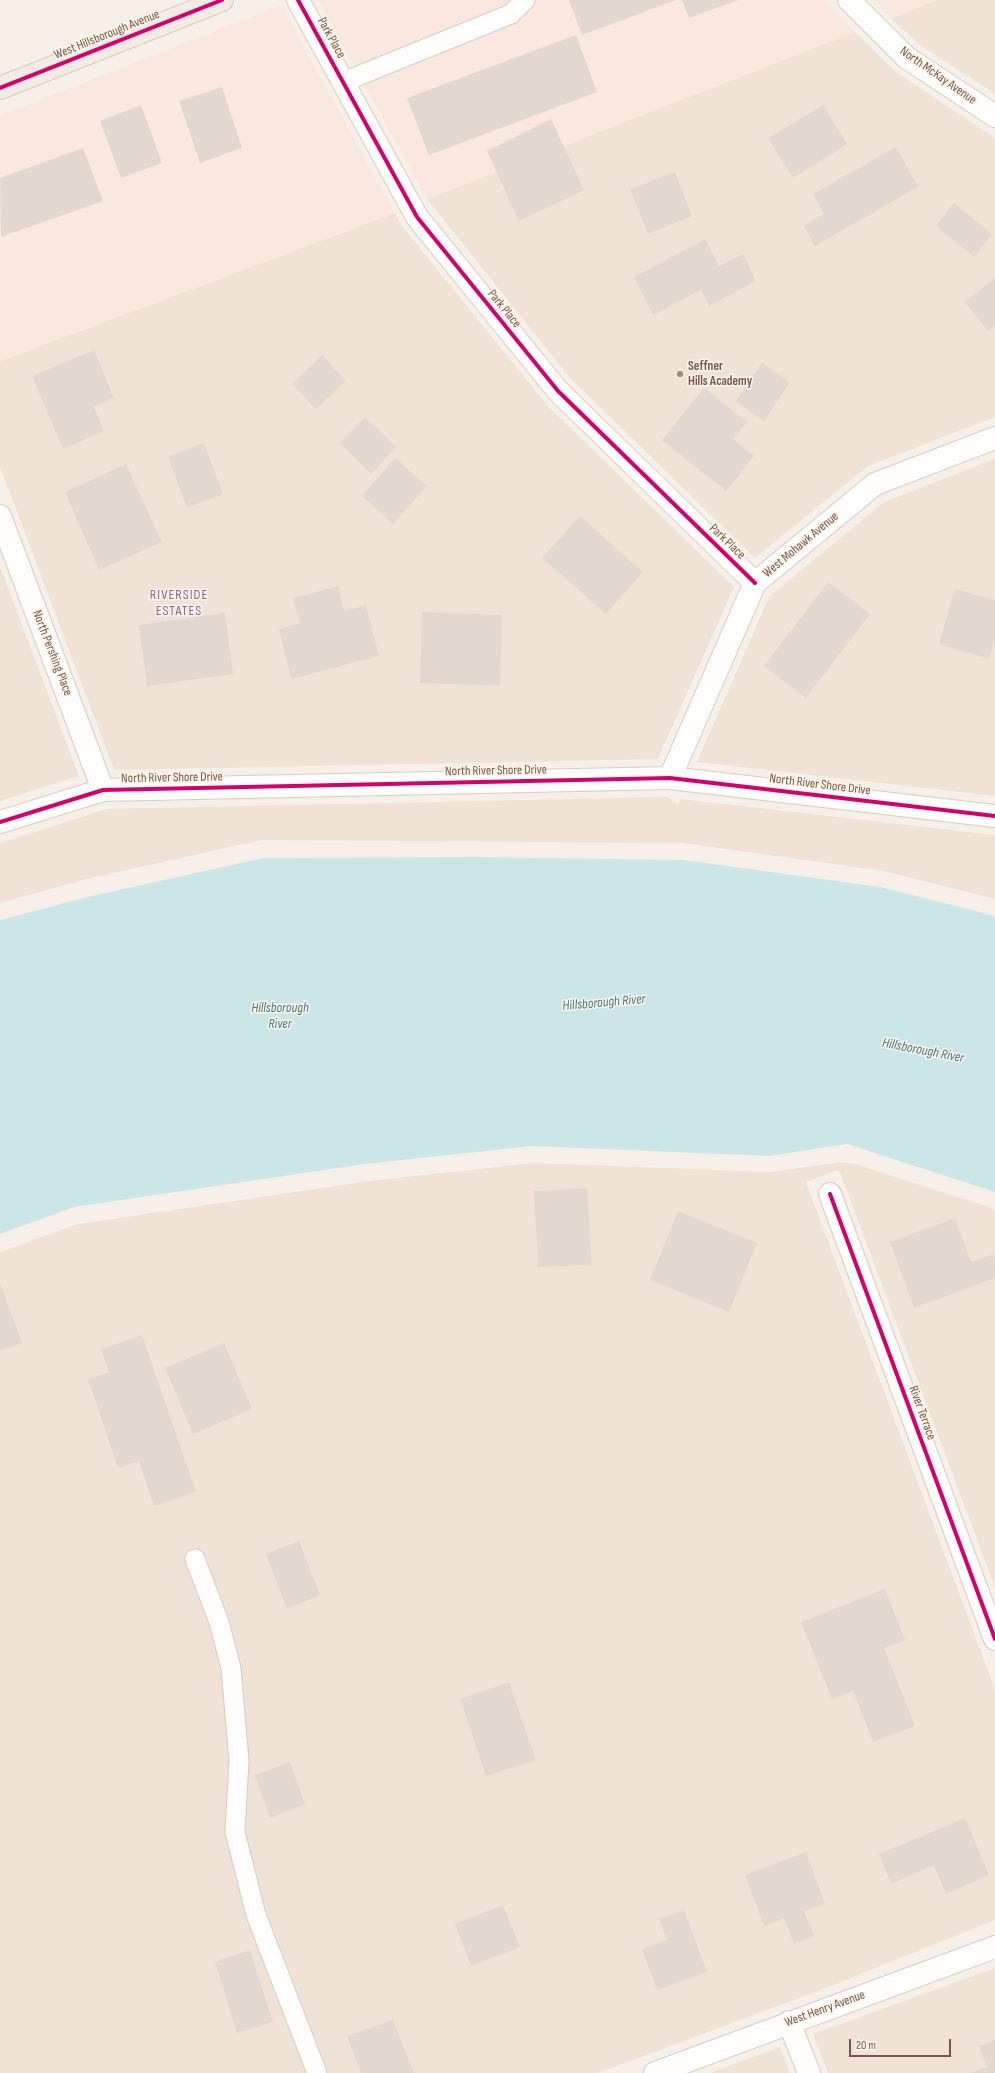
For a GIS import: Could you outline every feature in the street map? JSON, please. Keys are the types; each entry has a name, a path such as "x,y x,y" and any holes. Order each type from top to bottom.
{"main road":[{"name":"West Hillsborough Avenue","path":"0,88 222,0"}],"street":[{"name":"Park Place","path":"298,0 417,217 558,391 755,583"},
{"name":"North McKay Avenue","path":"848,0 907,58 995,116"},
{"name":"West Mohawk Avenue","path":"670,778 755,583 875,484 995,438"},
{"name":"North Pershing Place","path":"0,516 103,790"},
{"name":"North River Shore Drive","path":"0,822 103,790 670,778 995,816"},
{"name":"River Terrace","path":"830,1194 995,1639"},
{"name":"West Henry Avenue","path":"655,2073 789,2022 995,1947"},
{"path":"789,2022 809,2073"}],"lane":[{"path":"343,82 511,14 525,0"},
{"path":"194,1559 219,1622 231,1668 239,1761 235,1832 256,1915 317,2073"}],"shaded area":[{"path":"318,0 824,0 855,32 427,199"},
{"path":"874,0 937,0 891,18"},
{"path":"937,0 995,0 995,94 917,43 891,18"},
{"path":"281,5 395,213 0,361 0,116"},
{"path":"855,32 896,72 995,138 995,417 868,466 755,558 570,378 427,199"},
{"path":"395,213 402,226 547,405 734,587 658,759 114,770 0,467 0,361"},
{"path":"995,459 995,796 697,762 769,597 884,502"},
{"path":"0,566 79,776 0,801"},
{"path":"667,797 678,804 681,799 995,835 995,899 883,871 683,843 261,840 83,880 0,903 0,843 107,809"},
{"path":"842,1162 855,1164 995,1209 995,1588 839,1170 806,1182 995,1689 995,1920 818,1991 598,2073 0,2073 0,1252 78,1224 369,1181 533,1163 770,1172"},
{"path":"995,1968 995,2073 828,2073 813,2034"},
{"path":"780,2047 790,2073 710,2073"}],"water":[{"name":"Hillsborough River","path":"475,857 684,860 880,887 995,916 995,1192 847,1144 769,1156 532,1146 365,1164 74,1207 0,1234 0,920 88,897 263,858"}],"building":[{"path":"569,0 676,0 582,35"},
{"path":"682,0 738,0 689,18"},
{"path":"576,35 597,92 429,155 407,98"},
{"path":"222,87 242,148 200,163 179,101"},
{"path":"141,105 162,163 121,178 100,121"},
{"path":"823,105 847,144 793,178 768,138"},
{"path":"551,119 584,190 519,221 487,151"},
{"path":"896,147 918,187 815,246 804,226 824,214 813,194"},
{"path":"83,148 103,201 1,237 0,178"},
{"path":"675,172 692,216 648,234 630,189"},
{"path":"954,203 992,234 974,257 936,226"},
{"path":"705,239 719,266 743,254 756,281 709,306 701,290 653,315 634,277"},
{"path":"995,278 995,325 988,331 965,302"},
{"path":"94,350 114,398 94,407 104,431 63,449 32,376"},
{"path":"322,355 346,381 316,409 292,384"},
{"path":"762,363 790,382 764,421 736,401"},
{"path":"704,388 747,422 733,439 754,456 726,491 662,440"},
{"path":"365,417 396,447 371,474 340,443"},
{"path":"204,443 223,494 187,508 168,457"},
{"path":"395,458 427,486 393,524 362,496"},
{"path":"126,464 162,542 99,570 65,492"},
{"path":"580,516 643,572 606,614 542,558"},
{"path":"828,582 870,614 806,698 764,666"},
{"path":"338,586 344,611 366,605 379,656 291,679 279,629 300,623 293,598"},
{"path":"955,589 995,600 995,640 989,659 939,644"},
{"path":"422,612 502,615 500,686 420,683"},
{"path":"225,613 233,674 147,686 139,625"},
{"path":"587,1188 592,1265 538,1267 534,1191"},
{"path":"678,1211 757,1243 729,1312 650,1280"},
{"path":"955,1218 971,1262 993,1254 995,1260 995,1278 914,1308 890,1242"},
{"path":"0,1283 22,1343 0,1351"},
{"path":"142,1335 196,1492 154,1506 139,1461 118,1468 88,1379 109,1372 101,1349"},
{"path":"224,1343 252,1409 193,1434 165,1368"},
{"path":"299,1541 320,1595 287,1609 266,1554"},
{"path":"885,1589 905,1640 884,1648 915,1726 873,1742 853,1691 832,1699 801,1622"},
{"path":"509,1682 536,1760 486,1776 460,1699"},
{"path":"290,1762 305,1804 270,1818 255,1775"},
{"path":"965,1818 989,1875 946,1894 934,1865 891,1884 879,1854"},
{"path":"806,1852 825,1904 804,1911 814,1936 794,1944 784,1918 764,1926 745,1875"},
{"path":"503,1905 520,1947 471,1966 455,1924"},
{"path":"684,1910 707,1972 657,1990 642,1949 667,1940 659,1919"},
{"path":"250,1950 273,2022 237,2033 215,1962"},
{"path":"393,2020 414,2073 361,2073 347,2036"},
{"path":"995,2040 995,2073 971,2073 987,2067 979,2046"}],"cycle path":[{"path":"0,88 222,0"},
{"path":"298,0 417,217 558,391 755,583"},
{"path":"0,822 103,790 670,778 995,816"},
{"path":"830,1194 995,1639"}],"place":[{"name":"Seffner Hills Academy","path":"680,374"}],"district":[{"name":"RIVERSIDE ESTATES","path":"179,604"}]}
